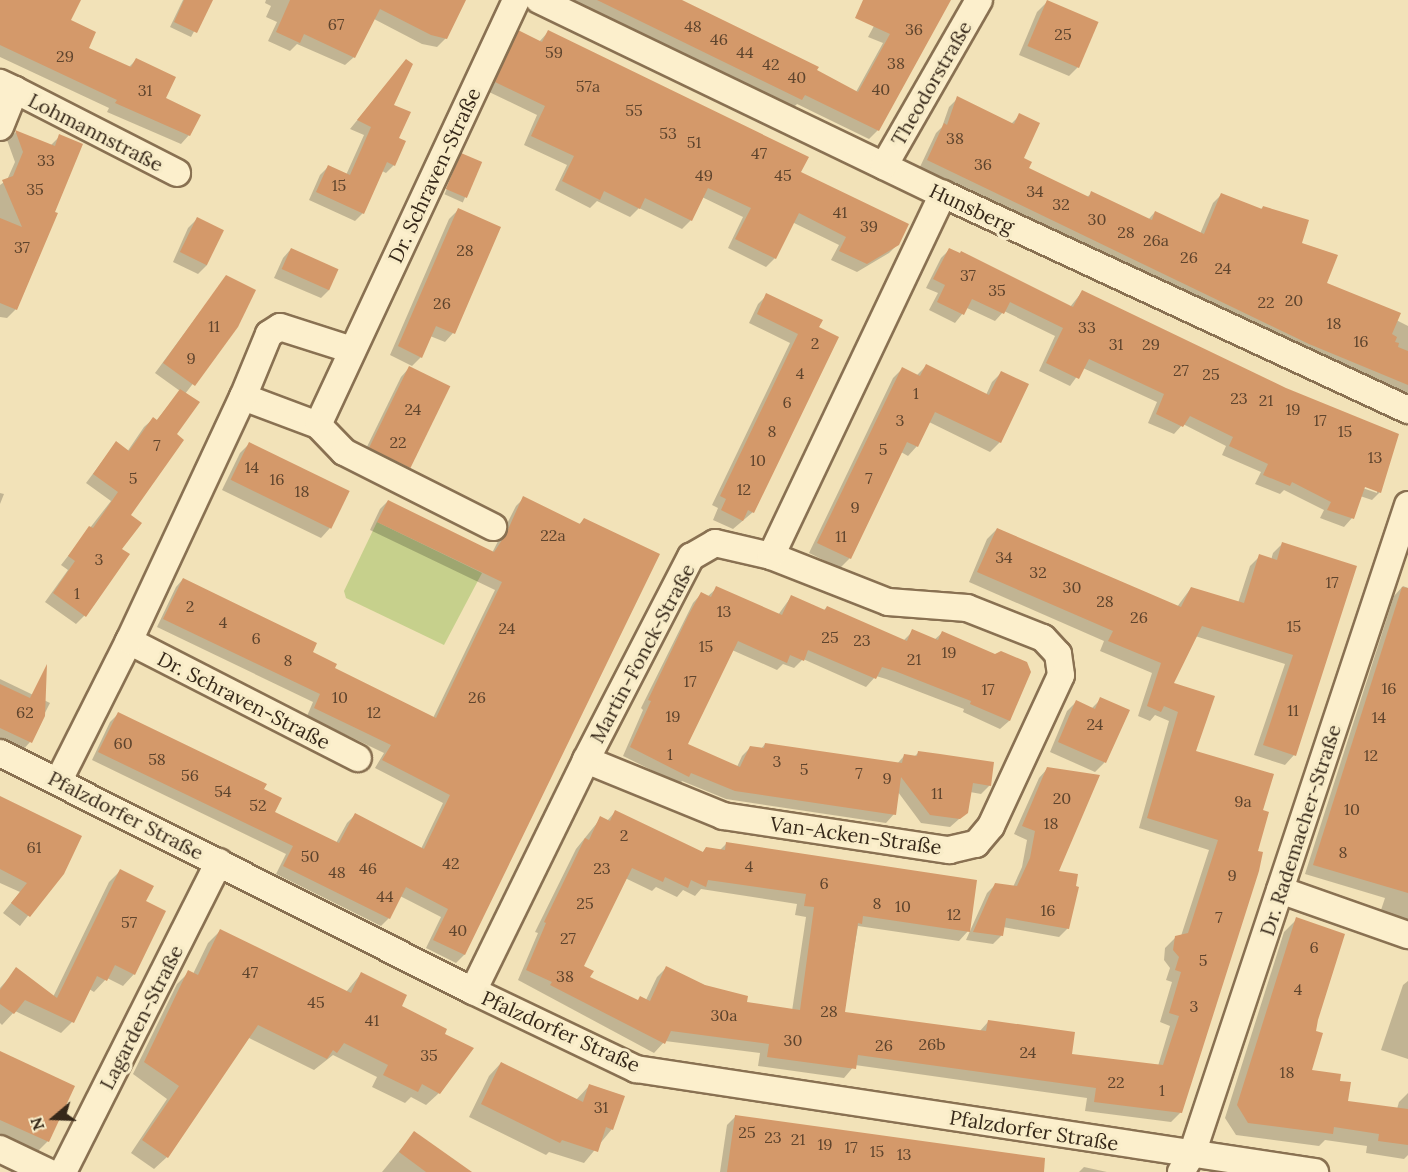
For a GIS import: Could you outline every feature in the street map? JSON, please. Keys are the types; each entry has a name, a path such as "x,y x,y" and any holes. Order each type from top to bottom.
{"street":[{"name":"Dr. Schraven-Straße","path":"318,425 516,0"},
{"name":"Hunsberg","path":"539,0 943,194 1408,410"},
{"name":"Theodorstraße","path":"884,166 979,0"},
{"name":"Lohmannstraße","path":"0,127 8,86 177,173"},
{"path":"771,556 943,194"},
{"path":"59,780 129,641 243,398 269,334 280,327 352,350"},
{"path":"243,398 318,425 344,452 493,527"},
{"name":"Dr. Rademacher-Straße","path":"1186,1163 1408,505"},
{"name":"Martin-Fonck-Straße","path":"473,991 586,760 691,557 715,543 771,556"},
{"name":"Van-Acken-Straße","path":"586,760 723,816 949,850 976,844 991,826 1061,675 1058,654 1043,638 967,608 888,602 771,556"},
{"name":"Dr. Schraven-Straße","path":"129,641 358,758"},
{"name":"Pfalzdorfer Straße","path":"0,753 59,780 473,991 636,1069 1186,1163 1315,1172"},
{"name":"Lagarden-Straße","path":"63,1172 219,862"},
{"path":"1280,890 1408,935"},
{"path":"0,1149 48,1172"}],"green space":[{"path":"377,522 482,573 444,645 346,598 344,591"}],"building":[{"path":"0,0 81,0 71,20 96,32 89,48 131,67 136,58 176,77 166,98 201,115 190,136 115,103 117,100 0,45"},
{"path":"184,0 213,0 197,33 174,22"},
{"path":"290,0 466,0 447,39 431,35 380,9 355,58 304,34 300,43 276,32"},
{"path":"597,0 682,0 819,67 817,70 858,92 890,34 855,18 863,0 951,0 879,131 805,95 802,100"},
{"path":"1047,0 1099,22 1079,68 1027,46"},
{"path":"518,30 542,42 548,30 809,157 801,172 909,224 899,245 867,264 839,251 846,237 799,213 776,259 735,239 751,208 708,188 692,221 645,198 640,209 604,191 600,200 562,181 574,156 531,136 545,106 495,82"},
{"path":"406,59 413,64 394,105 411,112 399,138 406,141 395,166 387,162 364,214 316,192 328,165 350,175 371,127 357,120"},
{"path":"957,96 1014,124 1019,113 1040,123 1024,158 1032,162 1029,168 1089,197 1091,191 1152,220 1155,211 1204,234 1221,193 1262,209 1263,206 1309,220 1302,243 1338,255 1327,283 1401,313 1392,334 1397,337 1395,342 1399,343 1398,347 1408,351 1408,385 1309,344 927,160 944,123 947,125"},
{"path":"15,130 55,146 59,134 83,144 55,212 58,213 17,310 0,303 0,218 22,227 2,180 13,176 23,152"},
{"path":"461,153 482,162 467,198 446,189"},
{"path":"458,208 501,227 455,334 436,326 422,358 398,346"},
{"path":"197,217 224,230 207,265 180,252"},
{"path":"291,248 339,269 329,290 282,269"},
{"path":"949,248 960,253 961,251 1073,307 1082,290 1286,388 1399,434 1381,493 1365,487 1354,519 1327,510 1331,502 1292,482 1290,486 1263,475 1268,464 1229,446 1233,437 1190,416 1183,427 1156,414 1164,394 1089,359 1079,379 1046,363 1063,328 1010,302 1004,314 972,299 964,315 937,302 945,285 933,279"},
{"path":"226,275 256,290 238,327 195,386 163,363"},
{"path":"766,293 823,320 819,327 839,337 754,513 748,510 743,521 721,510 726,499 720,496 798,334 757,314"},
{"path":"926,364 989,395 1001,371 1029,384 1001,443 935,412 918,447 907,442 851,559 817,543 902,367 920,376"},
{"path":"409,366 450,386 410,468 369,448"},
{"path":"180,389 200,402 177,434 184,440 131,515 142,523 122,549 130,554 86,617 53,593 75,561 68,556 89,526 93,528 118,492 93,474 116,441 129,451 153,417 157,420"},
{"path":"249,442 350,491 331,529 231,480"},
{"path":"523,496 580,524 584,518 660,554 465,955 433,940 448,909 406,887 390,919 283,866 293,846 98,752 118,712 267,784 264,789 282,798 275,812 339,843 355,813 424,849 450,795 382,760 391,745 314,708 320,694 163,619 183,578 317,643 313,652 337,664 335,668 436,718 502,582 377,522 388,500 494,552 506,534"},
{"path":"997,528 1181,607 1191,587 1244,603 1259,554 1277,560 1282,542 1357,566 1296,756 1263,745 1293,655 1202,626 1174,683 1215,696 1196,751 1274,774 1263,810 1269,812 1258,851 1263,852 1259,871 1182,1113 1094,1102 1096,1088 858,1055 856,1069 767,1057 769,1044 671,1031 665,1044 550,985 552,982 526,970 546,923 544,922 585,838 589,840 600,816 610,821 615,810 703,852 706,847 725,850 726,842 977,880 970,932 863,916 862,924 858,923 845,1012 986,1031 988,1020 1075,1032 1072,1054 1163,1065 1179,1016 1169,1013 1181,972 1175,970 1179,957 1173,950 1175,936 1188,933 1218,840 1147,818 1178,712 1164,706 1161,712 1147,706 1161,663 1108,641 1113,631 977,572","holes":["632,868 663,882 665,877 688,888 691,880 706,887 708,880 806,894 804,906 814,907 800,1010 747,1002 748,996 705,985 666,966 650,1001 640,996 638,1000 590,977 594,971 584,966"]},
{"path":"716,586 782,615 791,595 825,610 827,606 907,641 912,629 938,640 942,631 995,654 1001,651 1027,662 1031,672 1010,721 970,704 971,701 882,667 876,679 808,650 804,661 790,655 787,663 738,641 688,744 740,767 750,746 764,748 765,743 902,763 904,754 917,756 918,751 940,754 994,762 991,786 973,783 968,813 960,819 930,815 901,777 896,815 735,791 691,773 689,777 630,747 651,701 648,700 688,616 701,592 711,597"},
{"path":"1402,587 1408,588 1408,893 1313,865"},
{"path":"47,664 45,716 32,743 0,728 0,684 30,698"},
{"path":"1100,697 1130,710 1106,763 1058,742 1076,700 1095,709"},
{"path":"1047,767 1100,775 1059,871 1078,874 1076,886 1079,887 1069,929 1006,918 1003,936 973,932 995,883 1017,886 1030,858 1035,831 1022,826"},
{"path":"0,796 82,836 64,874 30,917 11,903 27,883 0,869"},
{"path":"120,869 154,886 146,901 166,911 135,975 115,965 107,981 97,976 74,1023 25,1000 14,1014 0,1004 0,990 16,967 57,998"},
{"path":"1296,917 1345,934 1318,1020 1316,1031 1323,1033 1312,1070 1341,1074 1340,1081 1351,1082 1348,1101 1408,1109 1408,1145 1378,1141 1379,1134 1334,1127 1333,1134 1248,1123 1237,1105"},
{"path":"220,929 351,993 361,972 407,995 402,1006 447,1029 445,1034 474,1048 440,1094 422,1084 418,1092 383,1075 388,1065 344,1043 337,1053 333,1050 327,1059 258,1025 168,1158 142,1140 179,1086 144,1062 188,970 198,975"},
{"path":"0,1051 75,1086 49,1142 0,1120"},
{"path":"501,1062 583,1102 589,1084 625,1096 613,1130 606,1127 598,1152 562,1140 560,1143 481,1104"},
{"path":"735,1115 1045,1158 1044,1172 727,1172"},
{"path":"414,1131 472,1172 426,1172 399,1152"}]}
